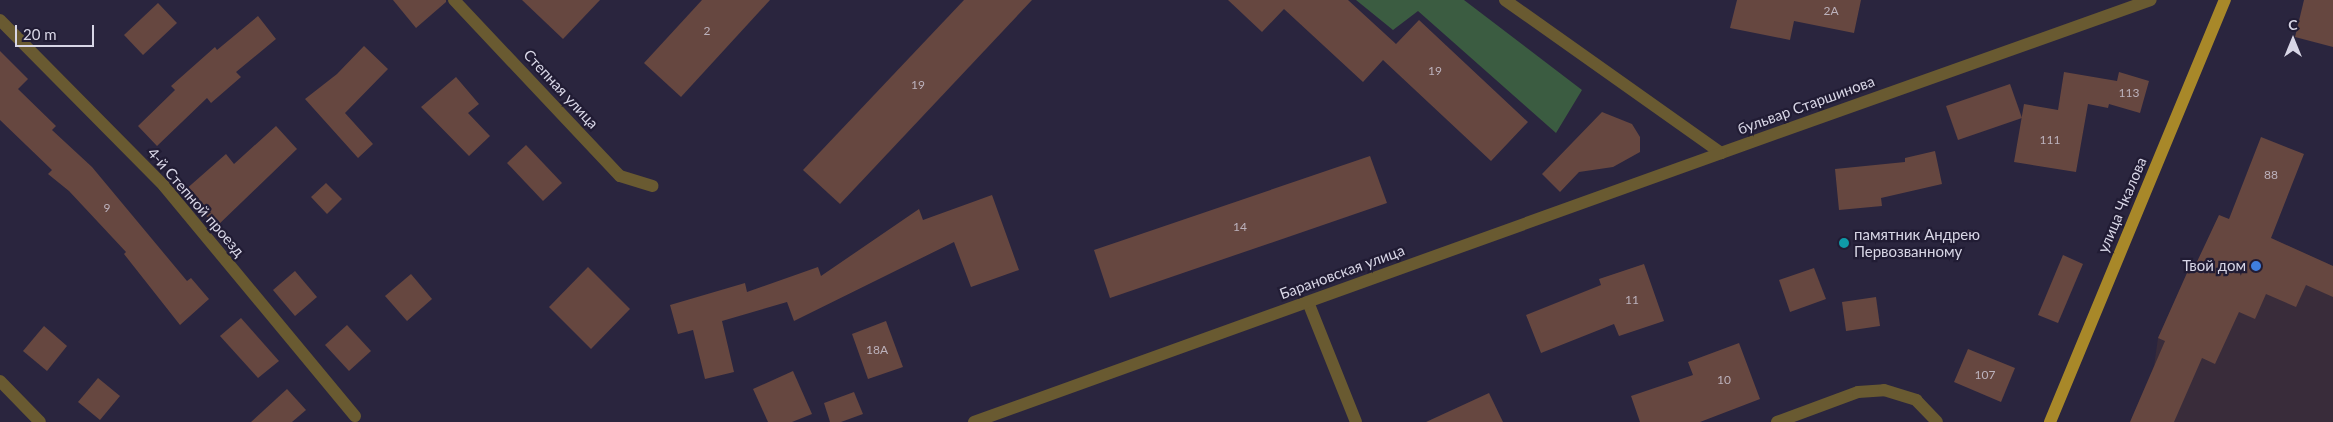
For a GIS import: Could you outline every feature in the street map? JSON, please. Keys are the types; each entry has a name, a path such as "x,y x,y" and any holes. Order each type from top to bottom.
{"main road":[{"name":"улица Чкалова","path":"2050,422 2225,0"}],"street":[{"name":"Степная улица","path":"454,0 620,176 652,186"},
{"path":"1506,0 1721,153"},
{"name":"бульвар Старшинова","path":"1721,153 2151,0"},
{"name":"4-й Степной проезд","path":"0,20 164,186 355,416"},
{"name":"Барановская улица","path":"974,422 1721,153"},
{"path":"1308,302 1356,422"},
{"path":"0,381 40,422"},
{"path":"1777,422 1858,392 1884,390 1916,400 1936,422"}],"shaded area":[{"path":"2219,215 2333,266 2333,422 2130,422 2154,366 2158,338 2191,264 2200,268 2213,241 2208,239"}],"green space":[{"path":"1356,0 1464,0 1582,90 1556,133 1418,11 1393,30"}],"building":[{"path":"393,0 446,0 446,2 416,28"},
{"path":"522,0 600,0 563,39"},
{"path":"702,0 770,0 681,97 644,63"},
{"path":"964,0 1032,0 840,204 803,170"},
{"path":"1228,0 1348,0 1396,44 1419,20 1528,122 1491,161 1383,60 1363,82 1284,9 1262,32"},
{"path":"1737,0 1861,0 1854,33 1794,21 1790,40 1730,28"},
{"path":"2304,0 2333,0 2333,47 2295,37"},
{"path":"158,3 177,23 143,55 124,35"},
{"path":"258,16 276,39 236,72 241,77 211,103 207,98 157,146 138,126 175,90 171,86 215,47 217,50"},
{"path":"364,46 388,69 345,113 373,144 358,158 305,99 337,74"},
{"path":"0,51 28,79 18,89 56,126 52,130 92,167 187,281 191,278 209,299 180,325 124,254 126,252 69,191 48,174 52,170 0,120"},
{"path":"2064,72 2117,81 2119,72 2149,81 2140,113 2109,104 2108,108 2088,104 2076,172 2014,162 2024,104 2058,110"},
{"path":"456,77 479,104 468,113 490,136 469,156 421,107"},
{"path":"2010,84 2022,118 1958,140 1946,106"},
{"path":"1602,112 1632,124 1640,137 1640,152 1613,167 1579,172 1560,192 1542,174"},
{"path":"276,126 297,149 216,227 184,191 226,154 234,164"},
{"path":"2261,137 2304,154 2271,238 2333,266 2333,297 2306,285 2296,307 2266,294 2255,319 2239,312 2215,364 2202,358 2174,422 2130,422 2165,341 2158,338 2191,264 2195,266 2219,215 2229,219"},
{"path":"526,145 562,183 543,201 507,163"},
{"path":"1935,151 1942,184 1881,198 1882,206 1839,210 1835,169 1905,162 1905,158"},
{"path":"1370,156 1387,203 1110,298 1094,250"},
{"path":"326,183 342,199 327,214 311,197"},
{"path":"992,195 1019,270 971,287 954,242 794,321 787,302 722,321 734,372 705,379 693,330 678,334 670,305 745,283 747,292 818,267 821,276 919,209 923,220"},
{"path":"2063,255 2083,264 2058,323 2038,315"},
{"path":"1644,264 1664,321 1619,336 1614,324 1541,353 1526,315 1601,285 1599,279"},
{"path":"588,267 630,309 591,349 549,307"},
{"path":"1814,268 1826,299 1790,312 1779,280"},
{"path":"295,271 317,297 295,316 273,290"},
{"path":"411,274 432,299 407,321 385,296"},
{"path":"1876,297 1880,326 1846,331 1842,302"},
{"path":"241,318 279,361 258,378 220,336"},
{"path":"886,321 903,367 868,379 852,334"},
{"path":"347,325 371,351 349,371 325,345"},
{"path":"44,326 67,346 47,371 23,351"},
{"path":"1739,343 1760,399 1700,422 1640,422 1631,396 1693,375 1688,362"},
{"path":"1968,349 2015,368 2001,402 1954,382"},
{"path":"793,371 812,414 792,422 768,422 753,389"},
{"path":"98,378 120,396 100,420 78,402"},
{"path":"287,389 306,410 292,422 251,422"},
{"path":"854,392 863,414 841,422 830,422 824,403"},
{"path":"1489,393 1503,422 1426,422"}],"place":[{"name":"памятник Андрею Первозванному","path":"1844,243"},
{"name":"Твой дом","path":"2256,266"}]}
